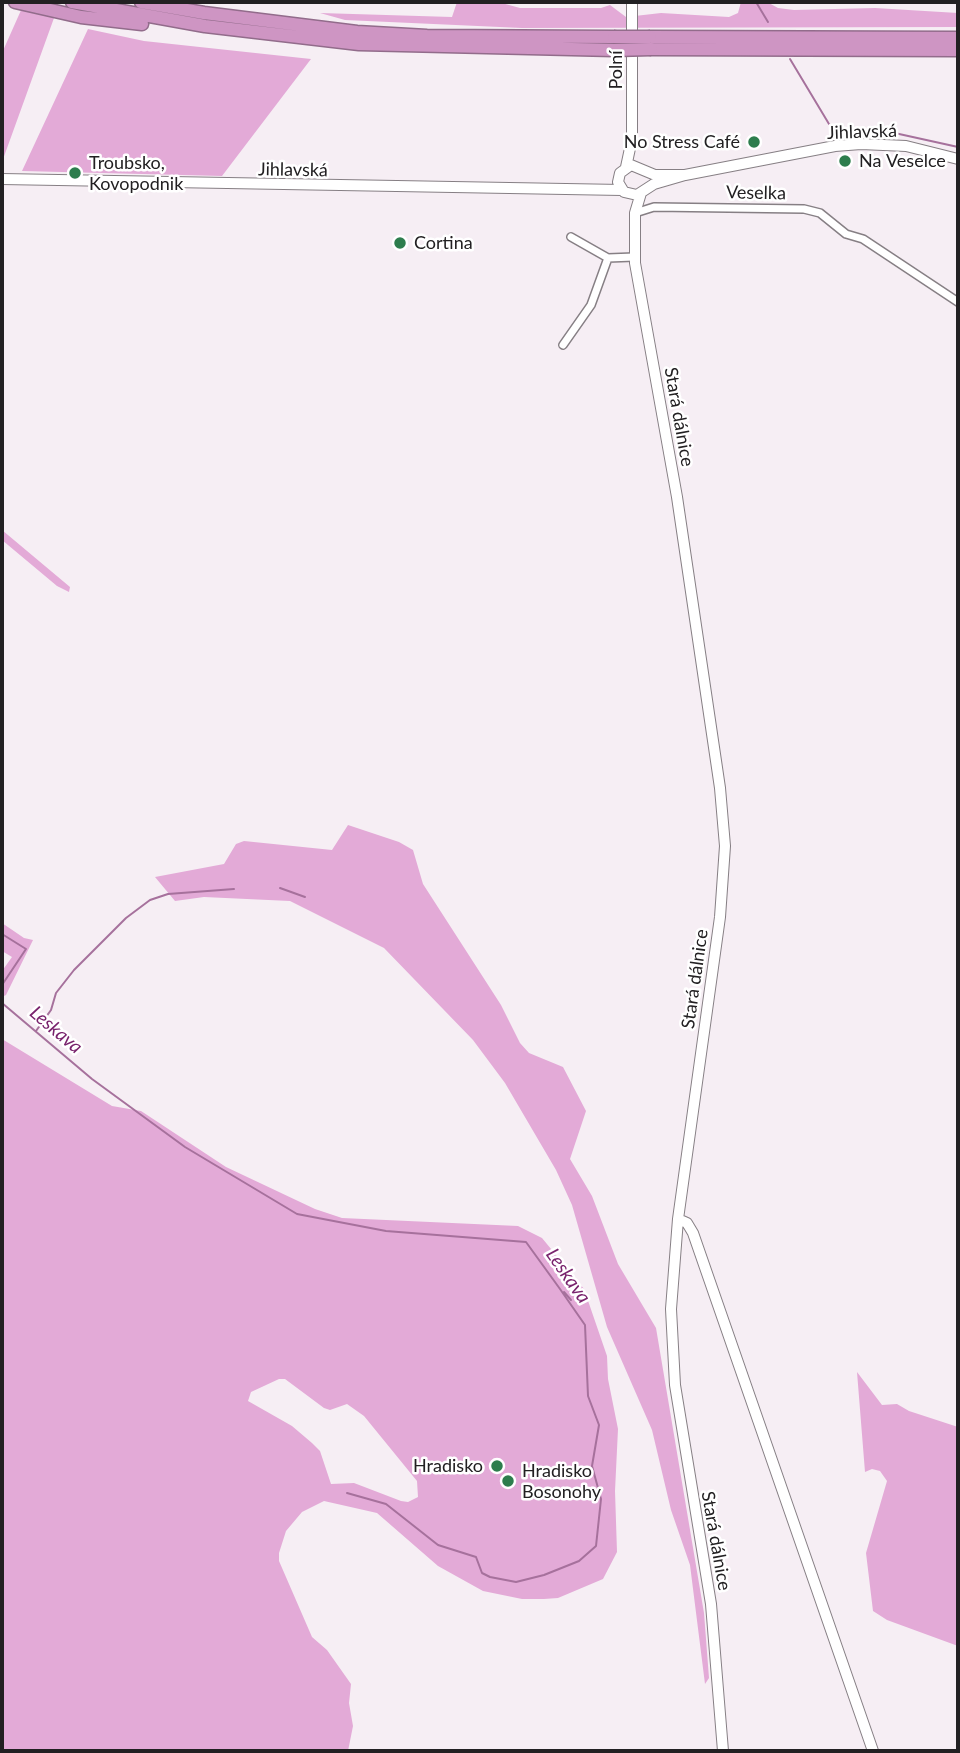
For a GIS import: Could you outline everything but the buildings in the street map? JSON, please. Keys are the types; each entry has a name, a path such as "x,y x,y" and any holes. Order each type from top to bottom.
{"highway":[{"path":"15,2 81,17 205,26"},
{"path":"72,2 205,26 359,44 614,44 958,38"},
{"path":"141,2 243,18 427,36 614,44"},
{"path":"186,2 243,18"},
{"path":"651,43 958,50"}],"main road":[{"name":"Polní","path":"626,167 632,139 632,2"},
{"name":"Polní","path":"632,139 644,169"},
{"name":"Jihlavská","path":"2,179 625,192 644,190 685,175 835,146 861,144 922,149 958,159"},
{"name":"Jihlavská","path":"626,167 685,175"},
{"path":"625,192 619,177 626,167"},
{"path":"644,169 644,190"},
{"name":"Jihlavská","path":"583,190 619,177"},
{"name":"Stará dálnice","path":"644,190 635,213 634,257 677,497 720,788 725,846 720,917 678,1219 671,1310 674,1375 711,1604 723,1751"},
{"name":"Stará dálnice","path":"625,192 635,213"},
{"path":"678,1219 687,1223 693,1234 873,1751"}],"street":[{"name":"Veselka","path":"635,213 654,207 804,209 820,213 846,234 867,243 958,302"},
{"path":"571,237 604,253 608,258"},
{"path":"608,258 634,257"},
{"path":"563,345 591,305 608,258"}],"shaded area":[{"path":"457,2 498,2 520,8 601,8 610,5 626,17 661,13 729,17 738,13 741,2 767,2 778,8 794,10 875,8 958,13 958,27 522,28 345,20 320,13 452,17"},
{"path":"22,8 54,18 2,162 2,53"},
{"path":"88,29 144,41 311,59 222,176 22,171"},
{"path":"2,530 70,587 69,592 57,586 2,540"},
{"path":"348,825 399,842 413,850 423,884 501,1005 520,1043 529,1053 563,1067 586,1111 570,1159 592,1196 618,1264 656,1328 704,1613 709,1678 705,1684 690,1565 671,1510 652,1430 607,1327 572,1205 556,1170 505,1083 473,1040 384,948 290,901 204,897 175,901 155,877 224,864 236,844 244,841 332,850"},
{"path":"2,923 24,938 33,940 6,995 2,997 2,971 12,957 2,951"},
{"path":"2,1039 112,1106 141,1111 226,1167 315,1209 342,1218 518,1226 542,1238 584,1289 607,1356 608,1379 618,1429 615,1491 617,1552 603,1579 558,1598 522,1599 483,1591 438,1566 377,1513 324,1501 302,1512 286,1531 279,1561 312,1637 327,1650 351,1684 349,1703 353,1726 348,1751 2,1751","holes":["279,1379 285,1379 324,1408 330,1410 347,1404 364,1416 417,1481 418,1497 408,1502 401,1501 354,1483 331,1484 320,1451 292,1426 248,1401 251,1392"]},
{"path":"857,1372 882,1405 897,1404 909,1411 958,1427 958,1646 887,1620 873,1611 866,1553 887,1481 880,1471 872,1469 865,1472"}],"waterway":[{"path":"756,2 768,22"},
{"path":"790,59 829,124 840,132 881,130 958,147"},
{"path":"280,888 305,897"},
{"path":"36,1031 51,1010 56,993 74,970 126,918 150,900 168,894 234,889"},
{"name":"Leskava","path":"2,934 26,949 2,985"},
{"name":"Leskava","path":"2,1003 92,1079 185,1147 297,1214 386,1231 526,1242 560,1289 585,1325 588,1396 599,1425 592,1466 601,1499 596,1546 579,1561 544,1575 516,1582 490,1577 482,1573 476,1557 438,1545 386,1504 347,1493"},
{"name":"Leskava","path":"564,1292 571,1300"}],"place":[{"name":"No Stress Café","path":"754,142"},
{"name":"Na Veselce","path":"845,161"},
{"name":"Troubsko, Kovopodnik","path":"75,173"},
{"name":"Cortina","path":"400,243"},
{"name":"Hradisko","path":"497,1466"},
{"name":"Hradisko Bosonohy","path":"508,1481"}]}
